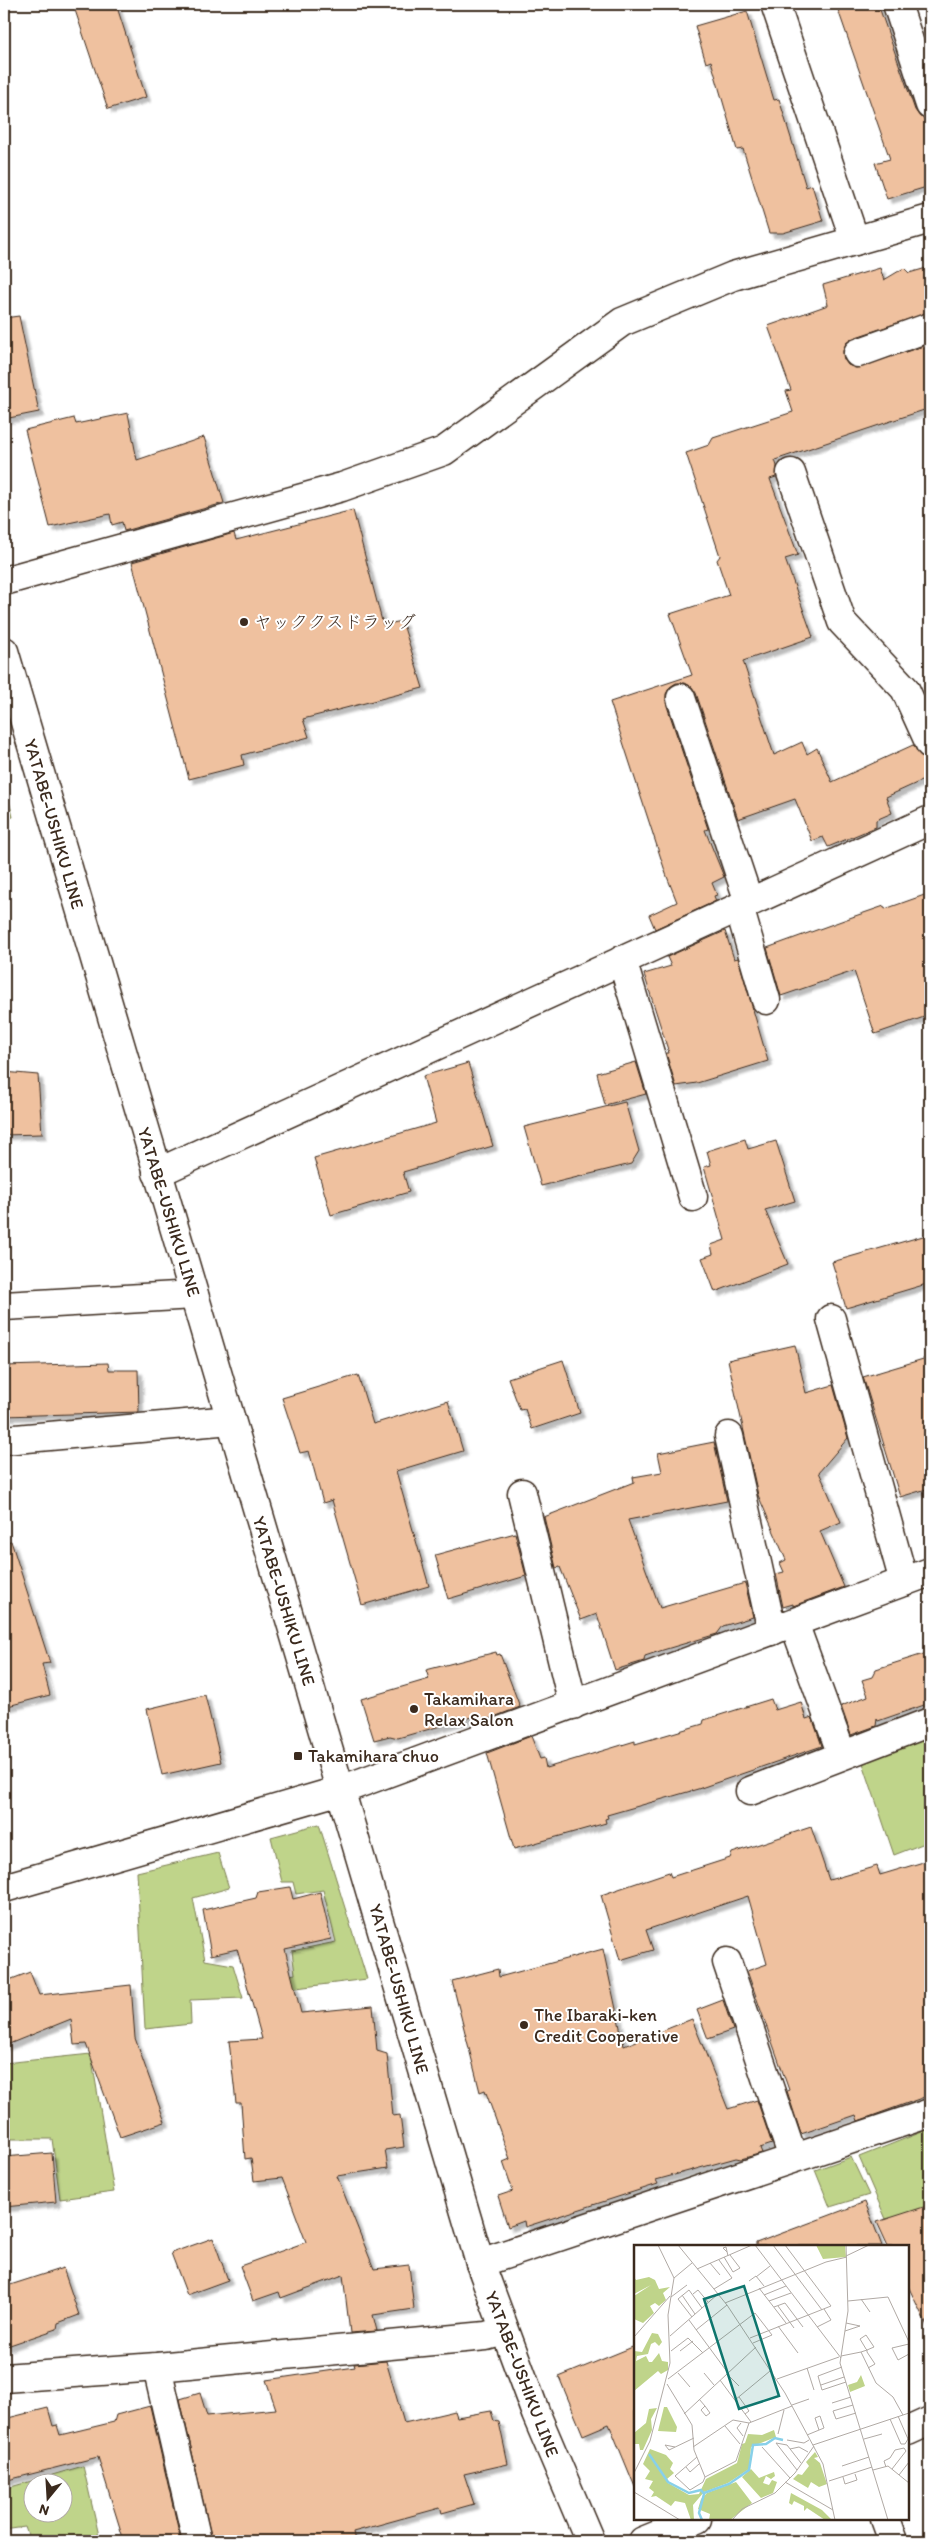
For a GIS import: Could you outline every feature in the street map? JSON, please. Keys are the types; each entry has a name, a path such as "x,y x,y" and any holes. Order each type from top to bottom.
{"street":[{"path":"775,4 855,241"},
{"path":"897,4 930,106"},
{"path":"4,581 342,487 444,451 622,322 733,276 930,219"},
{"path":"858,353 930,327"},
{"path":"791,473 842,622 905,689 930,744"},
{"name":"YATABE-USHIKU LINE","path":"4,651 480,2263 504,2332 590,2541"},
{"path":"681,698 744,905 766,1000"},
{"path":"157,1173 930,820"},
{"path":"622,960 694,1197"},
{"path":"4,1306 194,1295"},
{"path":"830,1320 904,1582"},
{"path":"4,1440 230,1420"},
{"path":"729,1436 783,1627 842,1755"},
{"path":"522,1493 573,1705"},
{"path":"4,1888 341,1790 930,1572"},
{"path":"750,1791 930,1722"},
{"path":"727,1962 793,2158"},
{"path":"480,2263 930,2113"},
{"path":"4,2378 157,2367 486,2336 504,2332"},
{"path":"157,2367 197,2541"},
{"path":"909,2431 930,2421"},
{"path":"643,2541 695,2520"},
{"path":"884,2520 893,2541"}],"green space":[{"path":"4,781 13,817 4,819"},
{"path":"930,1738 930,1841 894,1855 862,1760"},
{"path":"319,1824 367,1979 249,1994 248,1983 295,1974 292,1951 336,1942 323,1890 296,1894 293,1882 282,1882 271,1837"},
{"path":"218,1853 229,1888 193,1898 205,1960 233,1965 243,1998 190,2000 191,2024 145,2029 137,1872"},
{"path":"91,2054 114,2192 60,2199 52,2139 4,2139 4,2063"},
{"path":"927,2130 930,2139 930,2210 889,2226 859,2157"},
{"path":"851,2157 869,2195 830,2207 815,2170"},
{"path":"83,2466 100,2540 30,2541 25,2527 4,2530 4,2489 22,2484 22,2522 72,2522 72,2472 62,2472"}],"building":[{"path":"73,4 116,4 146,97 108,109"},
{"path":"836,4 878,4 915,110 920,117 930,120 930,186 887,199 875,163 890,159"},
{"path":"747,11 774,100 779,99 806,187 812,185 823,221 783,233 769,233 743,149 737,150 711,61 706,63 695,26"},
{"path":"930,267 930,312 853,338 846,343 843,351 844,359 848,365 856,368 930,344 930,408 775,460 777,466 776,477 770,479 798,555 785,559 813,637 743,661 774,755 802,742 807,754 817,748 832,782 913,745 921,756 930,759 930,777 886,797 892,813 876,820 876,827 828,847 823,837 812,841 795,799 738,819 696,693 692,687 685,683 676,683 670,687 666,694 666,703 708,829 705,830 724,877 712,883 717,895 714,896 716,901 655,929 649,915 677,902 666,874 610,702 692,675 670,614 729,595 717,560 720,556 686,453 709,445 713,438 793,412 786,391 791,390 768,326 828,305 823,285 880,268 884,280 904,268 909,273"},
{"path":"19,316 39,412 4,419 4,318"},
{"path":"128,413 137,460 204,437 224,503 124,531 122,522 112,525 110,514 50,527 25,430 74,418 76,424"},
{"path":"353,510 383,625 402,621 423,688 303,719 309,737 242,755 244,765 189,779 132,562 234,533 236,540"},
{"path":"930,893 930,1015 875,1034 854,971 781,996 767,948 884,906 885,909"},
{"path":"725,931 734,959 738,958 768,1061 697,1083 676,1086 666,1053 669,1053 644,974 671,966 667,957"},
{"path":"636,1062 646,1094 605,1105 597,1073"},
{"path":"468,1063 493,1146 403,1172 409,1192 331,1215 314,1158 436,1123 423,1076"},
{"path":"4,1072 38,1075 42,1134 4,1135"},
{"path":"625,1102 639,1151 631,1164 541,1186 524,1127"},
{"path":"745,1139 748,1149 776,1141 795,1201 765,1210 788,1264 715,1292 702,1258 713,1254 711,1245 725,1240 704,1167 711,1165 707,1151"},
{"path":"930,1234 930,1283 846,1308 832,1262"},
{"path":"795,1345 806,1393 833,1385 848,1438 819,1472 841,1522 820,1531 844,1587 793,1606 793,1604 783,1607 776,1574 784,1572 780,1563 786,1560 758,1495 728,1360"},
{"path":"930,1357 930,1488 900,1497 863,1377"},
{"path":"563,1360 580,1413 532,1429 525,1409 520,1410 508,1378"},
{"path":"108,1363 109,1370 138,1370 139,1412 4,1416 4,1366"},
{"path":"358,1375 373,1424 448,1401 463,1451 396,1471 429,1586 362,1605 332,1500 323,1503 309,1451 300,1453 282,1398"},
{"path":"714,1442 727,1501 628,1520 660,1608 745,1583 753,1617 723,1626 717,1634 645,1656 644,1661 615,1670 597,1614 581,1620 560,1567 556,1568 544,1517 634,1482 633,1477 662,1472 658,1453"},
{"path":"515,1533 526,1576 448,1599 435,1555"},
{"path":"11,1541 50,1663 42,1664 50,1695 4,1707 4,1542"},
{"path":"496,1652 497,1655 500,1654 520,1707 478,1723 476,1716 398,1738 390,1736 374,1740 361,1699 429,1679 426,1670"},
{"path":"930,1652 930,1703 878,1721 877,1719 876,1726 851,1735 841,1706 868,1696 862,1680 872,1677 876,1669"},
{"path":"205,1695 221,1762 162,1775 147,1709"},
{"path":"771,1699 775,1710 801,1702 806,1719 812,1717 822,1746 698,1789 607,1815 606,1823 514,1849 487,1753 531,1736 540,1759 544,1758 546,1768 635,1741 635,1744 703,1724 704,1720"},
{"path":"811,1827 829,1880 877,1866 880,1875 930,1860 930,2095 858,2121 856,2115 801,2134 787,2091 789,2090 747,1971 767,1964 748,1896 646,1930 653,1950 620,1960 601,1895 669,1872 671,1877 730,1858 732,1853"},
{"path":"290,1887 293,1899 320,1892 331,1939 285,1949 301,2013 373,2006 377,2051 387,2054 393,2116 400,2115 404,2147 385,2150 388,2168 337,2176 374,2269 409,2265 414,2309 373,2315 377,2331 350,2333 343,2275 281,2298 279,2292 253,2301 240,2266 306,2242 282,2178 254,2181 251,2158 245,2159 241,2103 236,2103 229,2041 262,2039 237,1949 211,1955 203,1910 256,1898 258,1892"},
{"path":"603,1949 624,2046 692,2019 728,2109 757,2100 772,2144 760,2148 762,2153 741,2159 736,2158 656,2180 658,2184 525,2227 524,2221 508,2227 498,2196 513,2191 503,2162 510,2159 485,2090 480,2092 452,1981 498,1969 499,1977"},
{"path":"30,1972 39,1995 131,1985 135,2038 165,2122 120,2137 86,2044 74,2045 71,2019 4,2046 4,1982"},
{"path":"723,2000 733,2030 708,2039 697,2010"},
{"path":"52,2153 56,2202 4,2207 4,2157"},
{"path":"865,2202 882,2245 756,2245 756,2243"},
{"path":"930,2205 930,2332 909,2288 909,2245 888,2245 877,2222"},
{"path":"213,2238 228,2280 187,2295 171,2253"},
{"path":"63,2268 79,2315 58,2323 57,2329 4,2347 4,2287"},
{"path":"634,2346 634,2485 609,2424 583,2435 559,2377"},
{"path":"386,2361 404,2423 455,2411 457,2417 491,2411 494,2421 499,2422 508,2464 464,2474 474,2504 442,2513 440,2508 353,2532 355,2541 212,2541 180,2399 200,2393 207,2416 276,2409 266,2380 355,2367 354,2364"},
{"path":"150,2406 181,2541 124,2541 98,2457 39,2472 22,2472 22,2476 4,2481 4,2419 48,2408 53,2426 57,2425 60,2435 114,2422 116,2415"}],"place":[{"name":"ヤッククスドラッグ","path":"244,622"},
{"name":"Takamihara Relax Salon","path":"414,1709"},
{"name":"Takamihara chuo","path":"298,1756"},
{"name":"The Ibaraki-ken Credit Cooperative","path":"524,2025"}]}
